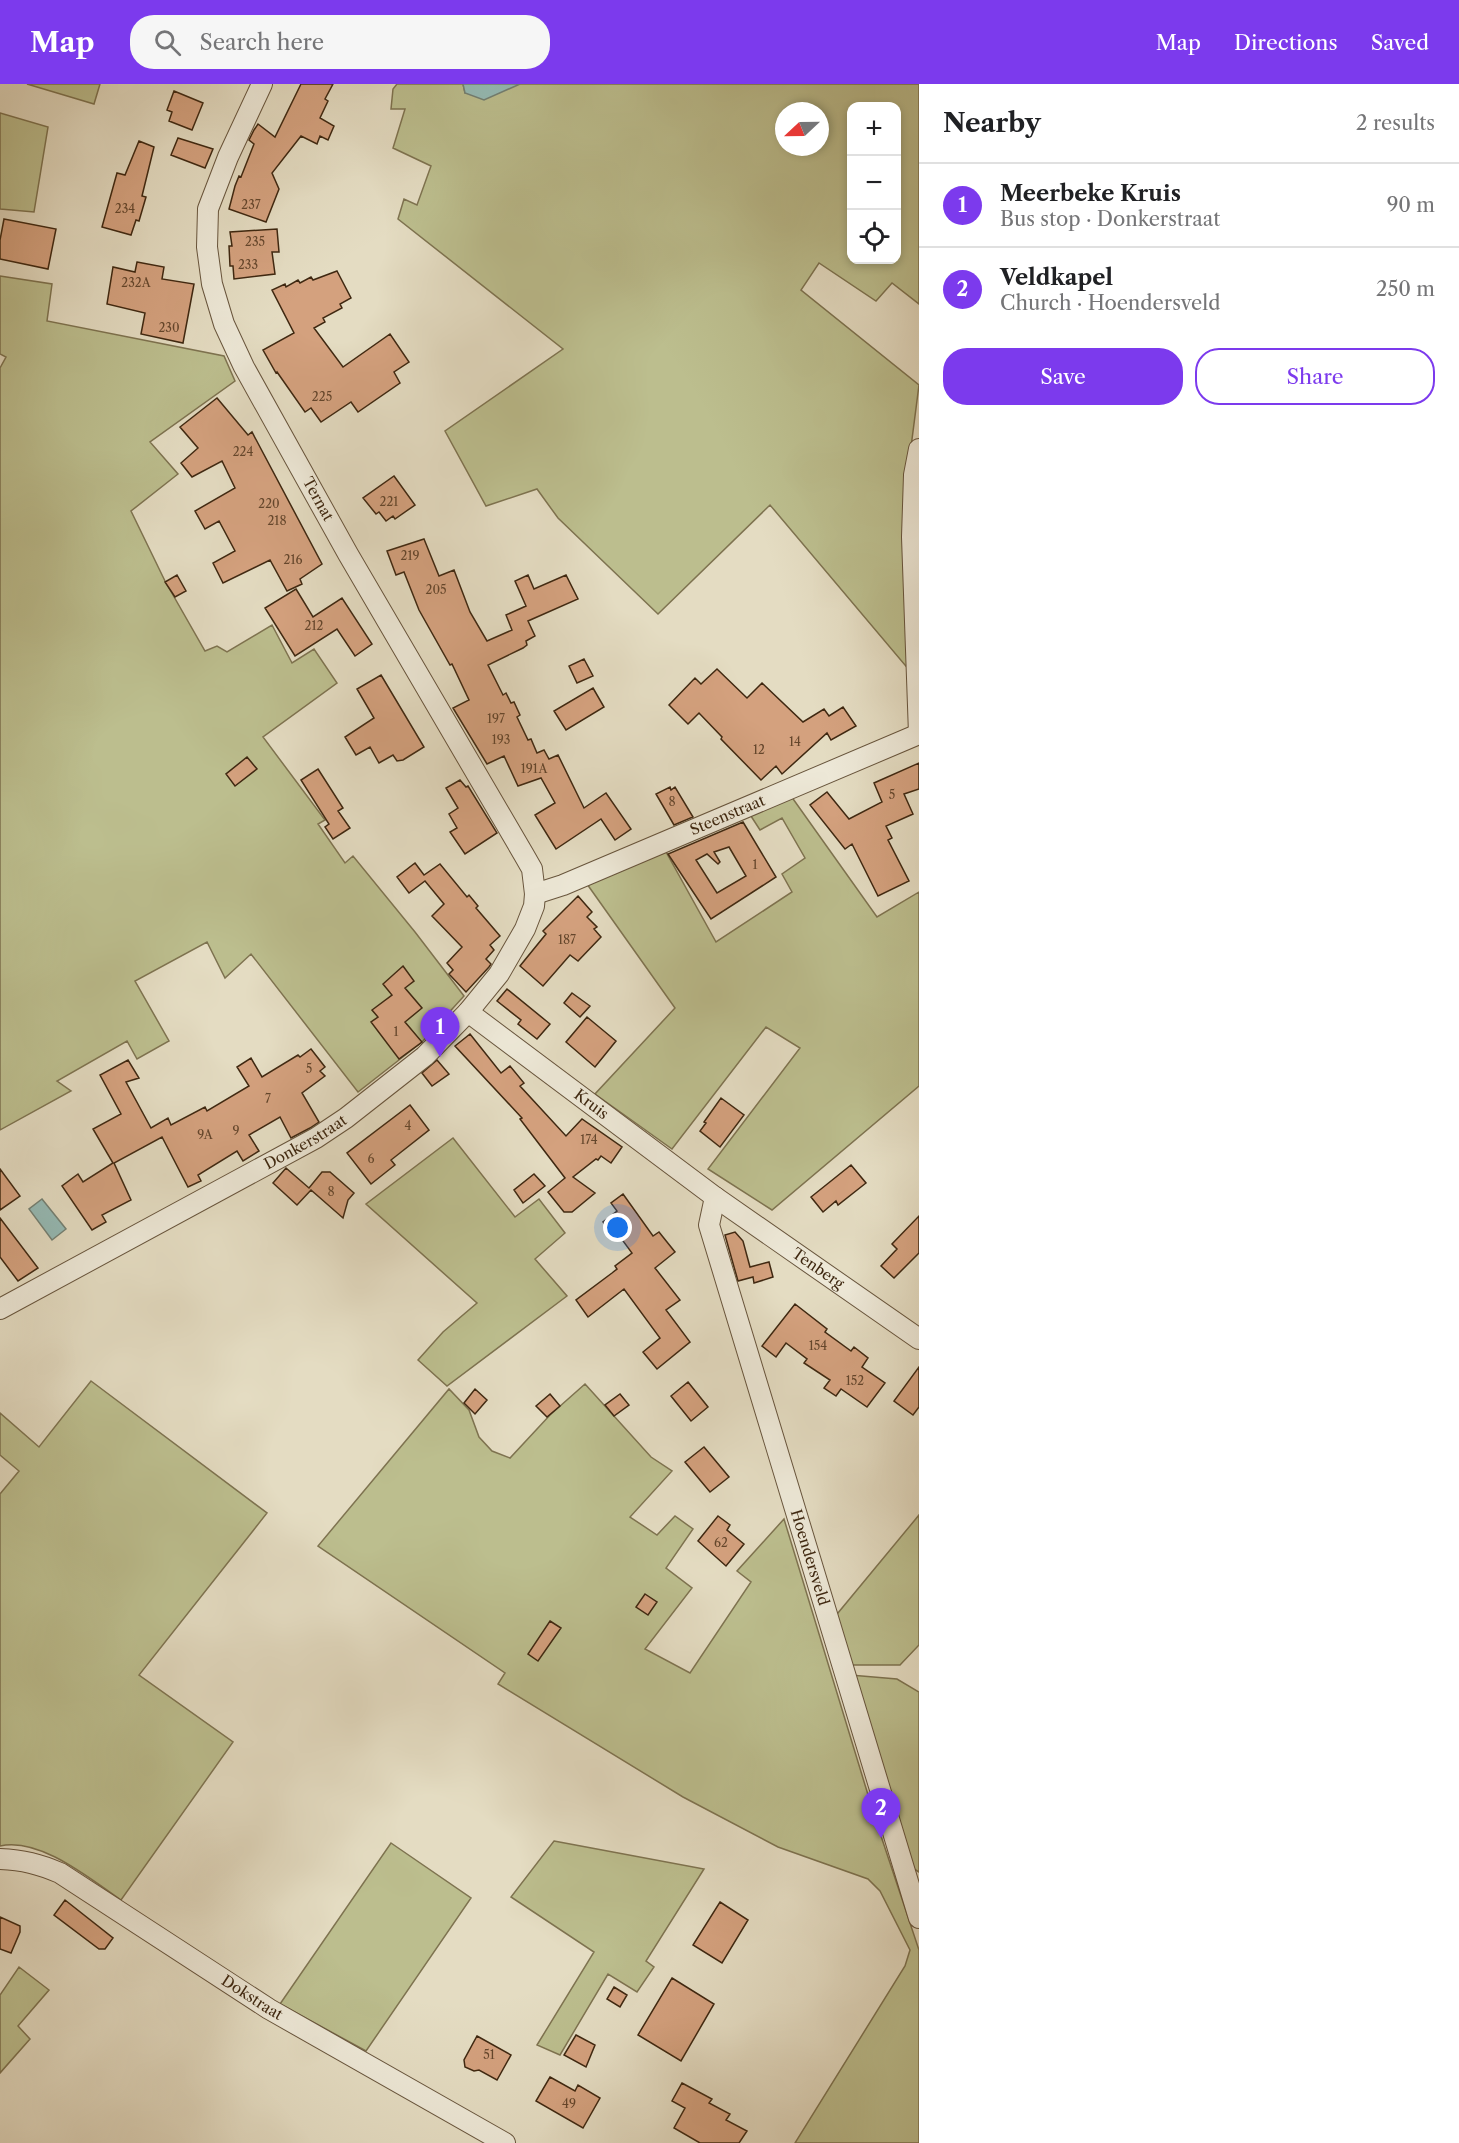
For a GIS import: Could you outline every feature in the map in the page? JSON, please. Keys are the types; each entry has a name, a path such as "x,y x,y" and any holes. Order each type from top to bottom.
{"street":[{"name":"Ternat","path":"262,84 228,157 208,209 207,247 212,284 224,324 244,367 348,554 532,869 535,894"},
{"path":"919,448 914,475 912,537 919,734"},
{"name":"Steenstraat","path":"535,894 563,885 919,734"},
{"name":"Donkerstraat","path":"0,1309 316,1138 346,1118 425,1056 468,1012 499,974 525,929 534,906 535,894"},
{"name":"Kruis","path":"468,1012 715,1197"},
{"name":"Tenberg","path":"715,1197 919,1339"},
{"name":"Hoendersveld","path":"715,1197 708,1225 919,1918"},
{"name":"Dokstraat","path":"0,1859 24,1860 60,1873 269,2009 505,2143"}],"green space":[{"path":"27,84 100,84 94,104"},
{"path":"397,84 463,84 465,93 520,84 919,84 919,304 892,283 876,301 819,263 801,290 919,385 907,478 910,671 770,505 658,614 558,518 537,489 486,506 445,431 563,349 398,219 404,199 417,205 431,166 393,148 405,109 391,109 393,89"},
{"path":"0,113 48,127 34,212 0,209"},
{"path":"0,276 52,284 47,321 224,356 235,381 150,442 178,474 131,511 165,581 205,651 217,646 227,652 272,625 292,663 314,649 337,683 263,737 325,820 318,824 345,863 353,856 464,996 422,1042 358,1092 251,954 225,978 207,942 135,981 169,1041 137,1059 127,1041 57,1081 71,1091 0,1130 0,368 6,357 0,354"},
{"path":"791,796 877,917 919,892 919,1086 772,1210 708,1169 800,1048 766,1027 672,1149 595,1094 675,1008 587,884 666,852 716,942 792,892 782,874 805,858 782,818 760,830 749,813"},
{"path":"453,1138 515,1217 539,1199 565,1233 535,1259 567,1296 447,1386 418,1360 443,1332 477,1303 366,1204"},
{"path":"91,1381 267,1513 139,1675 233,1742 121,1900 80,1871 48,1854 15,1845 0,1846 0,1494 19,1471 0,1455 0,1413 39,1447"},
{"path":"585,1384 651,1457 672,1471 630,1517 657,1535 675,1516 693,1529 666,1568 692,1588 645,1649 690,1673 751,1582 737,1571 784,1519 876,1821 919,1950 919,2143 795,2143 905,1966 910,1950 880,1891 868,1879 778,1847 683,1797 498,1684 505,1673 318,1546 449,1389 469,1410 479,1437 492,1451 510,1458 550,1415"},
{"path":"919,1515 919,1645 900,1665 846,1665 833,1619"},
{"path":"850,1675 897,1679 919,1692 919,1872 906,1864"},
{"path":"554,1841 704,1869 646,1961 654,1967 637,1992 608,1974 560,2055 537,2045 594,1952 511,1897"},
{"path":"391,1843 471,1898 366,2051 280,2004"},
{"path":"19,1967 49,1990 18,2026 30,2039 0,2073 0,1995"}],"water":[{"path":"463,84 520,84 484,100 465,93"},
{"path":"42,1199 66,1229 52,1240 29,1209"}],"building":[{"path":"301,84 333,84 325,99 328,101 320,118 334,126 328,140 320,136 317,144 301,136 272,173 279,189 266,222 229,209 235,186 254,144 249,140 254,130 258,124 275,137"},
{"path":"174,91 203,103 192,130 169,121 172,112 167,110"},
{"path":"178,138 213,149 205,168 171,155"},
{"path":"139,141 154,147 142,196 146,197 139,221 136,220 131,235 102,227 117,173 125,175"},
{"path":"4,219 56,229 48,269 0,259 0,240"},
{"path":"277,229 279,252 272,252 275,274 234,279 233,266 230,266 229,246 232,246 230,232"},
{"path":"137,262 164,267 162,279 194,284 183,343 141,334 145,313 107,304 113,267 135,272"},
{"path":"337,271 351,298 340,304 342,308 323,318 325,322 314,328 343,367 390,334 409,362 394,372 400,383 358,412 351,402 321,422 311,408 305,412 276,373 263,350 294,333 272,290 285,284 286,287 298,280 300,283 311,277 313,280"},
{"path":"217,398 248,435 252,432 322,564 300,579 302,584 287,591 270,560 223,583 213,563 235,551 219,521 205,529 195,511 235,488 222,461 192,477 181,463 198,448 180,427"},
{"path":"394,476 415,505 395,519 393,516 386,521 379,512 376,514 363,498"},
{"path":"424,539 439,576 454,570 470,612 487,641 512,630 506,615 526,606 515,581 528,575 534,589 566,575 578,599 528,621 535,636 526,641 527,645 488,665 503,695 506,693 511,703 514,702 520,715 517,717 528,740 531,739 537,753 544,750 549,759 558,755 584,808 606,793 631,829 615,840 601,819 556,849 535,815 555,803 541,778 518,786 504,756 487,764 453,708 469,700 452,664 450,665 419,610 404,572 396,575 387,551"},
{"path":"177,575 186,591 175,597 165,582"},
{"path":"296,589 313,617 342,598 372,644 355,656 337,629 295,656 265,608"},
{"path":"584,659 593,676 577,683 569,666"},
{"path":"717,669 747,698 762,683 803,722 824,709 829,716 843,707 856,726 831,740 827,733 782,774 776,766 761,780 699,713 688,724 669,705 695,678 701,684"},
{"path":"381,675 424,747 403,760 397,761 393,755 379,763 370,747 356,755 345,737 374,718 357,689"},
{"path":"593,688 604,707 566,730 554,711"},
{"path":"247,757 257,769 235,786 226,774"},
{"path":"919,763 919,789 904,794 913,814 886,826 892,838 888,840 909,881 878,896 852,844 845,849 810,805 827,792 849,819 882,802 874,783"},
{"path":"318,769 343,808 338,811 350,828 333,839 325,827 329,824 301,780"},
{"path":"460,780 466,787 468,786 497,833 465,854 450,832 457,828 449,814 458,808 446,788"},
{"path":"670,787 671,790 675,787 693,817 674,825 656,794"},
{"path":"743,822 776,877 711,919 668,854","holes":["729,847 746,876 717,893 696,860 707,854 718,864 720,862 714,852"]},
{"path":"415,863 424,875 440,864 467,897 469,895 478,906 476,908 500,936 490,945 494,950 486,959 491,964 466,992 449,974 453,970 447,963 462,947 432,916 444,904 425,881 409,893 397,877"},
{"path":"578,896 592,912 587,917 597,927 594,929 601,937 578,961 570,955 543,986 520,966 546,934 543,931"},
{"path":"403,966 414,981 405,988 422,1008 405,1022 422,1042 399,1059 371,1022 378,1017 372,1010 392,995 383,984"},
{"path":"507,989 550,1024 537,1039 518,1024 521,1020 497,1001"},
{"path":"572,993 590,1006 580,1017 564,1003"},
{"path":"587,1017 616,1041 595,1067 566,1042"},
{"path":"470,1034 501,1073 510,1066 524,1083 520,1086 566,1136 582,1119 622,1147 611,1163 601,1156 573,1177 595,1193 572,1212 564,1212 548,1192 565,1178 520,1119 522,1118 455,1046"},
{"path":"311,1049 325,1067 320,1071 325,1076 302,1093 319,1122 310,1128 291,1138 280,1117 249,1135 259,1151 243,1161 237,1151 198,1175 201,1181 188,1187 162,1137 114,1163 131,1200 102,1215 106,1222 92,1230 62,1186 78,1174 83,1182 113,1163 93,1129 121,1114 100,1075 128,1060 139,1078 126,1082 151,1128 168,1118 171,1125 205,1107 207,1111 249,1086 237,1067 251,1058 262,1077"},
{"path":"437,1060 449,1074 432,1086 422,1073"},
{"path":"721,1098 744,1115 720,1147 700,1131"},
{"path":"410,1105 429,1130 391,1160 395,1165 371,1184 347,1153"},
{"path":"851,1165 866,1183 838,1205 836,1201 823,1212 811,1197"},
{"path":"286,1168 309,1188 322,1172 330,1172 354,1193 348,1200 343,1218 311,1190 297,1205 273,1183"},
{"path":"0,1169 20,1196 0,1210"},
{"path":"534,1174 545,1186 523,1203 514,1190"},
{"path":"623,1194 653,1236 659,1232 675,1252 655,1268 680,1300 666,1310 690,1342 657,1369 643,1352 660,1338 624,1289 588,1317 576,1300 617,1269 615,1266 632,1253 615,1230 611,1233 603,1222 617,1211 611,1203"},
{"path":"919,1216 919,1253 894,1278 881,1266 897,1249 892,1244"},
{"path":"0,1218 38,1268 18,1281 0,1257"},
{"path":"735,1232 743,1241 750,1267 769,1262 773,1277 754,1283 753,1277 738,1281 725,1235"},
{"path":"795,1304 827,1329 825,1332 851,1351 854,1347 868,1358 862,1367 885,1383 867,1407 841,1389 836,1396 824,1388 830,1380 804,1363 807,1359 786,1343 776,1357 762,1346"},
{"path":"919,1367 919,1407 913,1415 894,1401"},
{"path":"688,1382 708,1407 691,1421 671,1396"},
{"path":"475,1389 487,1400 475,1414 464,1403"},
{"path":"550,1394 560,1406 547,1417 536,1406"},
{"path":"620,1394 629,1405 614,1416 605,1405"},
{"path":"704,1447 729,1477 710,1492 685,1462"},
{"path":"718,1516 730,1525 727,1530 744,1544 726,1566 698,1541"},
{"path":"645,1594 657,1602 648,1615 636,1607"},
{"path":"550,1621 561,1628 538,1661 528,1654"},
{"path":"65,1900 113,1938 105,1949 99,1949 54,1915"},
{"path":"720,1902 748,1920 722,1963 693,1945"},
{"path":"0,1917 20,1926 20,1932 11,1953 0,1949"},
{"path":"672,1978 714,2004 681,2061 638,2035"},
{"path":"614,1987 627,1995 620,2007 607,1999"},
{"path":"576,2035 595,2045 586,2067 564,2055"},
{"path":"477,2036 511,2055 497,2080 479,2070 474,2071 465,2067 464,2060"},
{"path":"550,2077 575,2091 578,2085 600,2098 583,2128 536,2101"},
{"path":"682,2083 712,2099 709,2103 730,2114 726,2120 747,2131 739,2143 700,2143 674,2128 685,2108 672,2101"}],"place":[{"name":"Meerbeke Kruis","path":"440,1057"},
{"name":"Veldkapel","path":"881,1838"}]}
